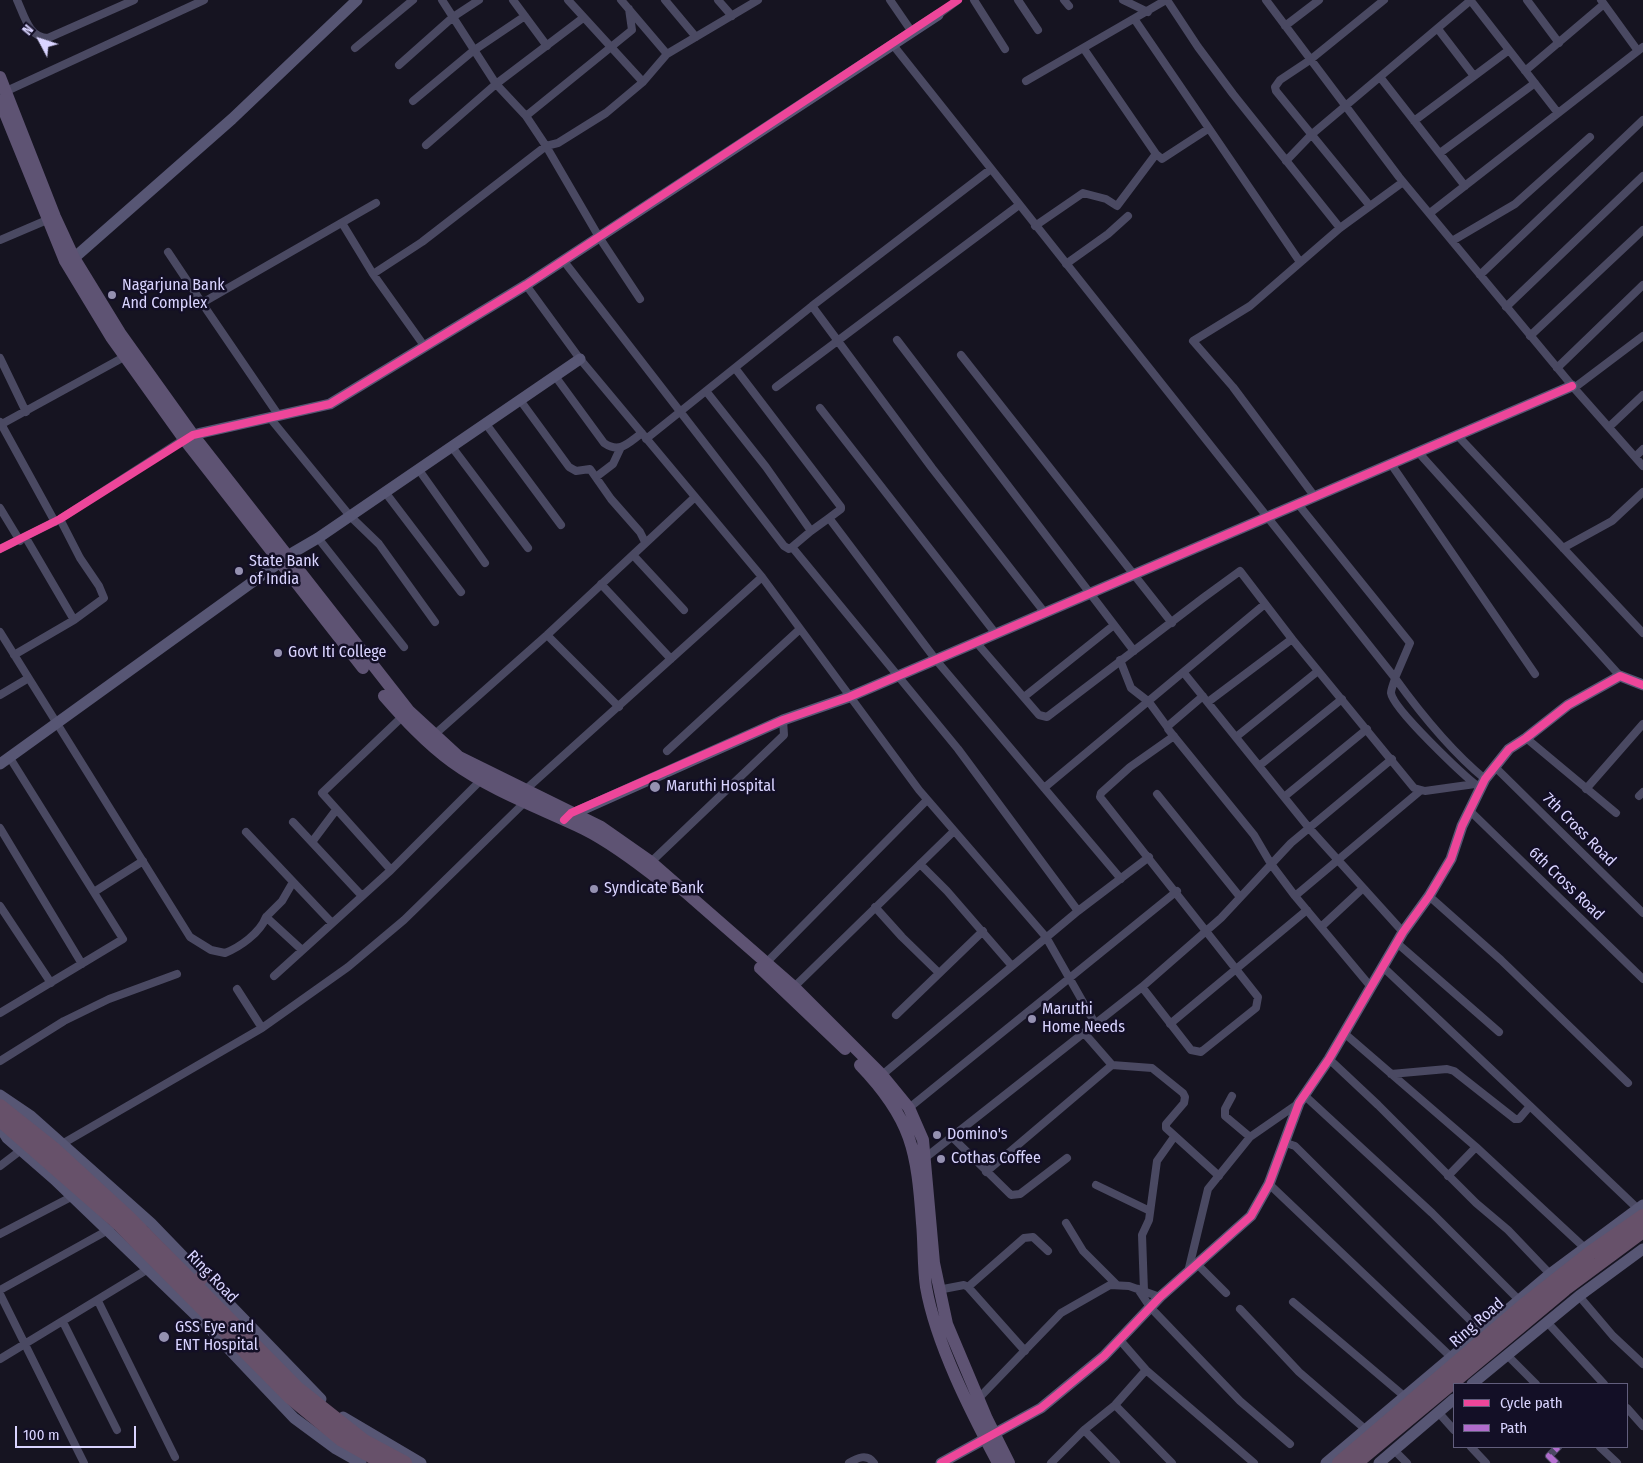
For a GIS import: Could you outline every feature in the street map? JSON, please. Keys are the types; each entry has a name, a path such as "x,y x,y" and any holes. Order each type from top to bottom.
{"highway":[{"name":"Ring Road","path":"0,1098 47,1142 119,1224 230,1344 317,1421 342,1440 405,1463"},
{"name":"Ring Road","path":"0,1120 119,1224 199,1280 297,1388 340,1424 387,1455"},
{"name":"Ring Road","path":"1595,1260 1641,1210"},
{"name":"Ring Road","path":"1339,1463 1411,1403 1595,1260 1643,1231"}],"main road":[{"path":"0,77 4,121 47,220 70,260 98,318 124,357 284,560 402,717 453,763 481,780 527,796"},
{"path":"2,96 55,217 70,260 188,437"},
{"path":"284,560 390,690 434,735 459,757 567,817 642,866 761,969 846,1050 878,1084 896,1108 908,1131 916,1157 929,1296 951,1363 990,1436 1009,1463"},
{"path":"567,817 601,827 651,862 794,988 882,1075 909,1108 924,1140 934,1263 946,1324 978,1399 998,1463"}],"street":[{"path":"17,0 34,34 42,38 48,38 134,0"},
{"path":"2,96 204,0"},
{"path":"70,260 232,118 358,0"},
{"path":"355,48 412,0"},
{"path":"442,0 473,51 496,84 526,116 546,146 599,237 640,299"},
{"path":"399,65 453,17 479,0"},
{"path":"513,0 547,46"},
{"path":"568,0 643,82"},
{"path":"621,0 668,54"},
{"path":"665,0 696,37"},
{"path":"718,0 732,16"},
{"path":"373,274 422,242 546,146 558,143 606,113 643,82 668,54 758,0"},
{"path":"890,0 912,32"},
{"path":"0,549 23,540 58,521 188,437 330,404 526,285 893,45 958,0"},
{"path":"974,0 1005,49"},
{"path":"1018,0 1038,30"},
{"path":"1122,0 1148,12"},
{"path":"1026,81 1167,0 1198,47 1340,228"},
{"path":"1266,0 1344,107 1403,182 1430,212 1573,387 1643,466"},
{"path":"1285,26 1319,0"},
{"path":"1370,206 1311,135 1276,91 1275,87 1280,80 1310,60 1384,0"},
{"path":"1286,161 1311,135 1471,0 1558,113"},
{"path":"1527,0 1559,43"},
{"path":"1430,212 1640,49 1603,2 1559,43 1525,71"},
{"path":"526,116 632,30 629,8"},
{"path":"412,101 473,51 525,16"},
{"path":"426,145 496,84 583,18"},
{"path":"1134,20 1300,262"},
{"path":"1438,29 1474,76"},
{"path":"893,45 1035,226 1268,516 1414,704 1467,764 1480,783"},
{"path":"1084,49 1156,154 1162,158 1168,156 1208,129"},
{"path":"1414,122 1509,50"},
{"path":"1380,77 1465,186"},
{"path":"1440,153 1535,83"},
{"path":"1480,275 1643,120"},
{"path":"1452,241 1514,204 1590,137"},
{"path":"1035,226 1083,193 1106,198 1117,206 1156,154"},
{"path":"555,376 604,443 616,449 621,447 644,436 681,411 812,306 992,169"},
{"path":"1506,307 1643,176"},
{"path":"1315,497 1233,387 1194,341 1250,306 1340,228 1403,182"},
{"path":"202,302 376,203"},
{"path":"776,387 1019,205"},
{"path":"1066,264 1108,234 1128,216"},
{"path":"0,240 47,220"},
{"path":"342,223 373,274 425,347"},
{"path":"1530,336 1643,230"},
{"path":"168,252 202,302 274,417 350,516 379,544 435,622"},
{"path":"563,260 784,546 789,548 841,509 735,368"},
{"path":"526,285 580,360 762,577 927,800 1046,937 1096,1025"},
{"path":"1557,368 1643,285"},
{"path":"812,306 1044,613"},
{"path":"567,817 783,720 850,697 1268,516 1573,387 1643,336"},
{"path":"897,340 1134,651"},
{"path":"961,355 1172,623"},
{"path":"14,655 101,602 104,594 80,558 0,424 26,412 124,357"},
{"path":"0,358 26,412"},
{"path":"0,1014 123,939 94,892 5,761 284,560 580,360"},
{"path":"706,391 766,467 811,531"},
{"path":"1609,427 1643,395"},
{"path":"520,400 569,467 576,471 590,469 611,499 640,532 645,542"},
{"path":"820,408 996,634"},
{"path":"486,424 561,525"},
{"path":"1457,435 1643,633"},
{"path":"452,446 528,548"},
{"path":"596,476 613,464 621,447"},
{"path":"1635,457 1643,449"},
{"path":"1418,452 1620,676 1643,685"},
{"path":"1391,464 1534,674"},
{"path":"418,470 485,563"},
{"path":"386,492 461,592"},
{"path":"1563,548 1612,521 1643,492"},
{"path":"434,735 547,635 695,497"},
{"path":"1298,504 1410,643 1395,678 1391,693 1398,708 1439,748 1458,770 1480,783"},
{"path":"0,508 23,540 74,620"},
{"path":"829,518 936,660 1121,879"},
{"path":"318,538 404,647"},
{"path":"792,547 958,749 1078,911"},
{"path":"633,555 684,610"},
{"path":"976,642 1039,715 1047,717 1240,571 1292,639 1414,788 1420,790 1480,783"},
{"path":"62,1144 262,1028 348,967 404,920 527,796 619,707 762,577"},
{"path":"600,584 671,659"},
{"path":"1044,788 1265,604"},
{"path":"1024,697 1114,625"},
{"path":"668,751 800,629"},
{"path":"0,632 27,679 143,861 183,929 190,937 217,953 229,951 259,929 266,917 285,897 293,882"},
{"path":"547,635 619,707"},
{"path":"1168,728 1292,639"},
{"path":"1120,660 1130,688 1149,702 1254,835 1295,896 1371,987"},
{"path":"1236,737 1318,671"},
{"path":"1184,672 1309,828 1362,889 1403,932"},
{"path":"941,1463 1041,1408 1104,1356 1160,1297 1251,1216 1269,1184 1302,1099 1344,1034 1403,932 1429,896 1451,860 1480,783 1509,749 1526,738 1568,704 1620,676"},
{"path":"0,695 27,679"},
{"path":"1259,766 1342,700"},
{"path":"391,870 323,795 323,790 402,717"},
{"path":"651,862 784,735 783,720"},
{"path":"1586,789 1643,724"},
{"path":"1284,797 1367,729"},
{"path":"1142,987 1191,1050 1201,1052 1256,1008 1258,996 1205,932 1177,891 1100,797 1101,793 1130,767 1174,736"},
{"path":"1526,738 1616,814"},
{"path":"925,1158 1085,1034 1142,987 1205,932 1292,842 1392,759"},
{"name":"7th Cross Road","path":"1495,767 1643,913"},
{"path":"274,976 391,870 481,780"},
{"path":"1295,896 1337,858 1420,790"},
{"path":"1158,794 1240,897"},
{"path":"766,963 927,800"},
{"path":"312,842 336,810"},
{"name":"6th Cross Road","path":"1469,810 1643,979"},
{"path":"293,822 362,896"},
{"path":"0,828 82,964"},
{"path":"246,832 332,923"},
{"path":"794,988 953,832"},
{"path":"882,1075 1046,937 1149,857"},
{"path":"94,892 143,861"},
{"path":"920,864 983,931 1012,966"},
{"path":"1321,927 1362,889"},
{"path":"909,1108 1177,891"},
{"path":"1429,896 1501,960 1628,1083"},
{"path":"0,906 51,983"},
{"path":"876,907 902,937 939,973"},
{"path":"1170,1024 1307,910"},
{"path":"266,917 302,950"},
{"path":"896,1015 983,931"},
{"path":"1397,943 1499,1032"},
{"path":"1383,967 1641,1210"},
{"path":"0,1061 64,1021 109,999 177,974"},
{"path":"237,990 262,1028"},
{"path":"1085,1034 1112,1065"},
{"path":"1344,1034 1476,1147 1595,1260"},
{"path":"1328,1059 1378,1105 1448,1176 1508,1230 1550,1274"},
{"path":"986,1172 1112,1065 1152,1068 1183,1093 1185,1097 1184,1103 1166,1124 1168,1132 1219,1176"},
{"path":"1391,1074 1447,1069 1461,1074 1515,1119 1519,1119 1530,1106"},
{"path":"1232,1096 1224,1113 1225,1116 1250,1137"},
{"path":"0,1098 30,1116 150,1223 199,1280"},
{"path":"1192,1268 1206,1193 1250,1137 1302,1099"},
{"path":"1302,1099 1432,1213 1518,1299"},
{"path":"0,1127 2,1133 73,1196 119,1224 148,1269 230,1344 294,1418 336,1449 361,1463"},
{"path":"952,1137 1007,1193 1016,1196 1067,1158"},
{"path":"1174,1137 1157,1161 1150,1211 1141,1242 1141,1290 1150,1307 1240,1401 1290,1444"},
{"path":"1286,1143 1294,1146 1343,1193 1481,1331"},
{"path":"1448,1176 1476,1147"},
{"path":"0,1166 22,1150"},
{"path":"1269,1184 1451,1357"},
{"path":"1096,1185 1150,1211"},
{"path":"0,1234 73,1196"},
{"path":"1066,1223 1083,1251 1117,1284"},
{"path":"0,1290 119,1224"},
{"path":"968,1287 1024,1238 1033,1237 1048,1251"},
{"path":"1326,1463 1350,1455 1365,1429 1411,1403 1451,1357 1550,1274 1595,1260 1643,1249"},
{"path":"1473,1383 1579,1296 1595,1260"},
{"path":"1192,1268 1226,1294"},
{"path":"0,1359 148,1269"},
{"path":"978,1399 1061,1313 1110,1285 1117,1284 1160,1297"},
{"path":"938,1290 964,1285 968,1287 1025,1351"},
{"path":"0,1294 84,1463"},
{"path":"1579,1296 1613,1336 1643,1364"},
{"path":"98,1301 175,1457"},
{"path":"1292,1302 1411,1403"},
{"path":"1240,1309 1299,1372 1365,1429"},
{"path":"63,1322 117,1430"},
{"path":"1547,1322 1603,1383"},
{"path":"1119,1339 1146,1370 1254,1463"},
{"path":"1507,1355 1535,1383"},
{"path":"1051,1463 1084,1430 1115,1405 1146,1370"},
{"path":"1379,1463 1453,1400"},
{"path":"1115,1405 1172,1463"},
{"path":"1628,1409 1643,1426"},
{"path":"1438,1412 1453,1429"},
{"path":"1084,1430 1116,1463"},
{"path":"1472,1448 1486,1463"},
{"path":"1556,1463 1549,1456 1557,1448"},
{"path":"1601,1448 1617,1463"},
{"path":"1394,1450 1407,1463"},
{"path":"387,1455 421,1463"},
{"path":"849,1463 858,1457 866,1457 874,1463"}],"marked path":[{"path":"1556,1463 1549,1456 1557,1448"}],"cycle path":[{"path":"0,549 60,519 193,435 330,404 526,285 958,0"},
{"path":"564,820 571,813 783,720 849,697 1572,386"},
{"path":"941,1463 1041,1408 1104,1356 1160,1297 1251,1216 1269,1184 1299,1103 1329,1059 1403,932 1429,896 1451,859 1462,826 1485,779 1509,749 1568,705 1620,676 1643,685"}],"place":[{"name":"Nagarjuna Bank And Complex","path":"112,295"},
{"name":"State Bank of India","path":"239,571"},
{"name":"Govt Iti College","path":"278,653"},
{"name":"Maruthi Hospital","path":"655,787"},
{"name":"Syndicate Bank","path":"594,889"},
{"name":"Maruthi Home Needs","path":"1032,1019"},
{"name":"Domino's","path":"937,1135"},
{"name":"Cothas Coffee","path":"941,1159"},
{"name":"GSS Eye and ENT Hospital","path":"164,1337"}]}
